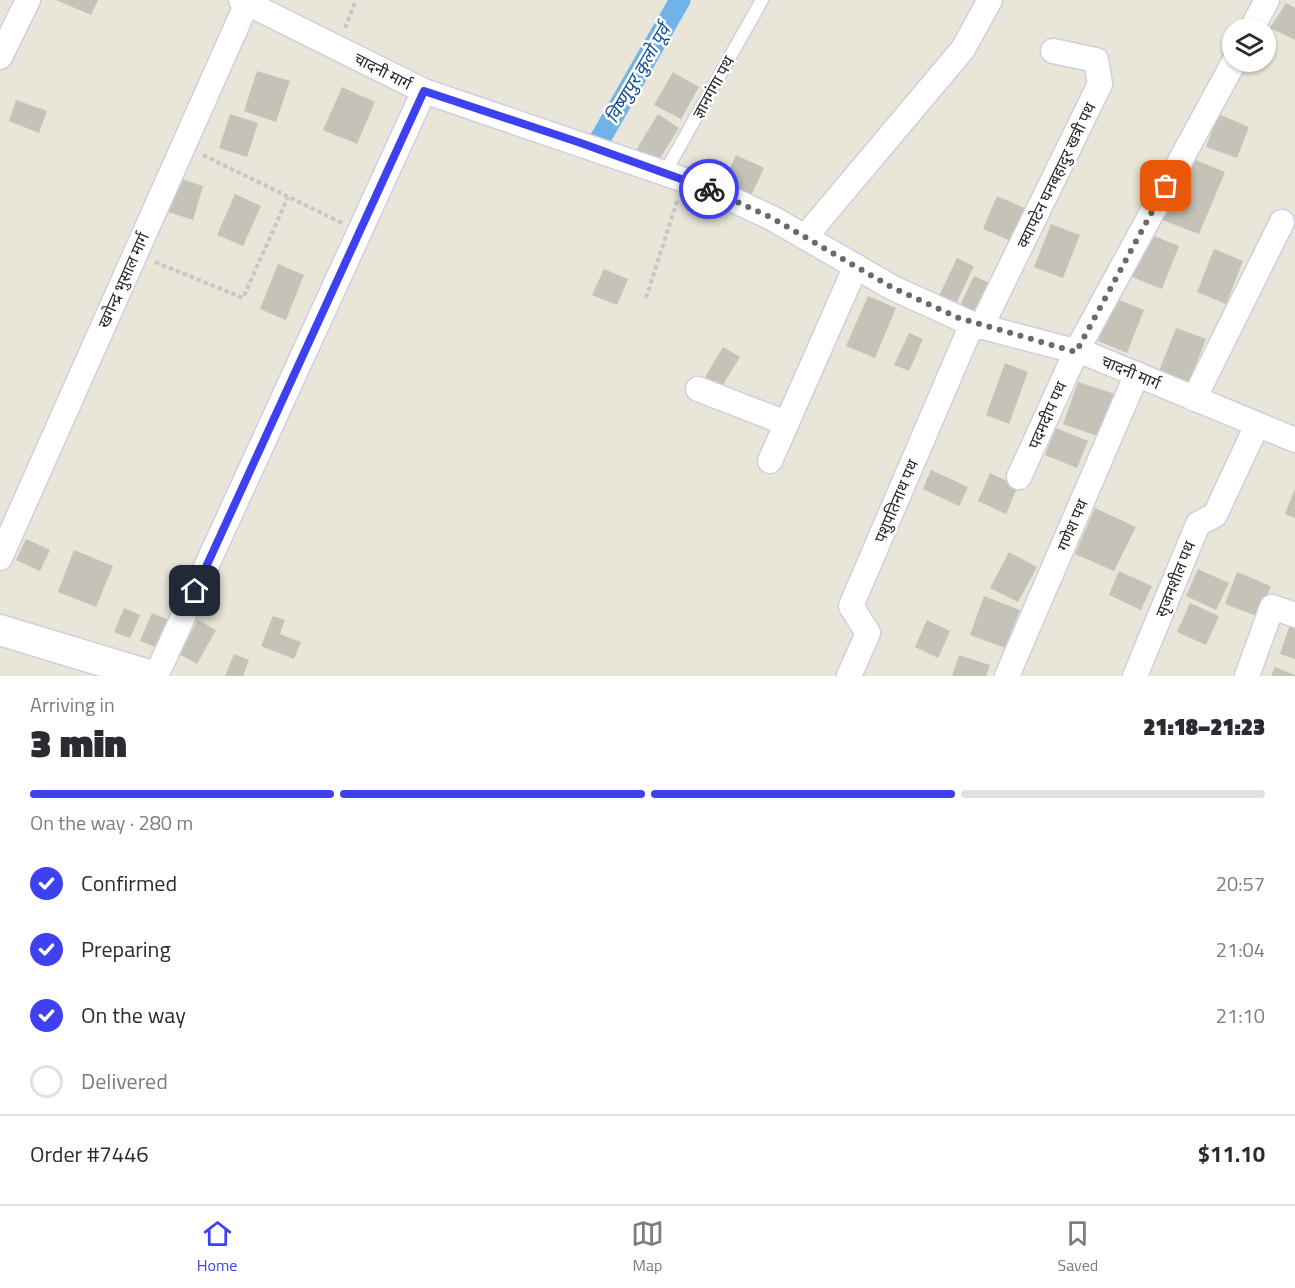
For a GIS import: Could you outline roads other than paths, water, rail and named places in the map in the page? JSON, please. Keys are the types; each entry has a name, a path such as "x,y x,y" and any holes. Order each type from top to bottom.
{"street":[{"path":"0,57 28,0"},
{"path":"805,237 963,49 990,0"},
{"path":"1257,18 1267,0"},
{"name":"चादनी मार्ग","path":"244,2 424,91 595,147 762,213 893,288 977,325 1090,355 1295,440"},
{"name":"खगेन्द्र भुसाल मार्ग","path":"0,558 184,146 244,2"},
{"name":"क्यापटेन घनबहादुर खत्री पथ","path":"977,325 1100,84 1096,60 1053,51"},
{"name":"पदमदीप पथ","path":"1019,477 1076,352 1229,72"},
{"path":"0,630 154,676 424,91"},
{"path":"1194,399 1282,222"},
{"path":"770,461 856,266"},
{"name":"पशुपतिनाथ पथ","path":"849,676 868,633 851,606 977,325"},
{"name":"गणेश पथ","path":"1007,676 1137,374"},
{"path":"698,389 786,423"},
{"name":"सृजनशील पथ","path":"1135,676 1198,524 1215,515 1257,426"},
{"path":"1247,676 1272,606 1295,615"}],"lane":[{"name":"ज्ञानगंगा पथ","path":"674,177 762,0"}],"waterway":[{"name":"विष्णुपुर कुलो पूर्व","path":"595,148 680,0"}]}
